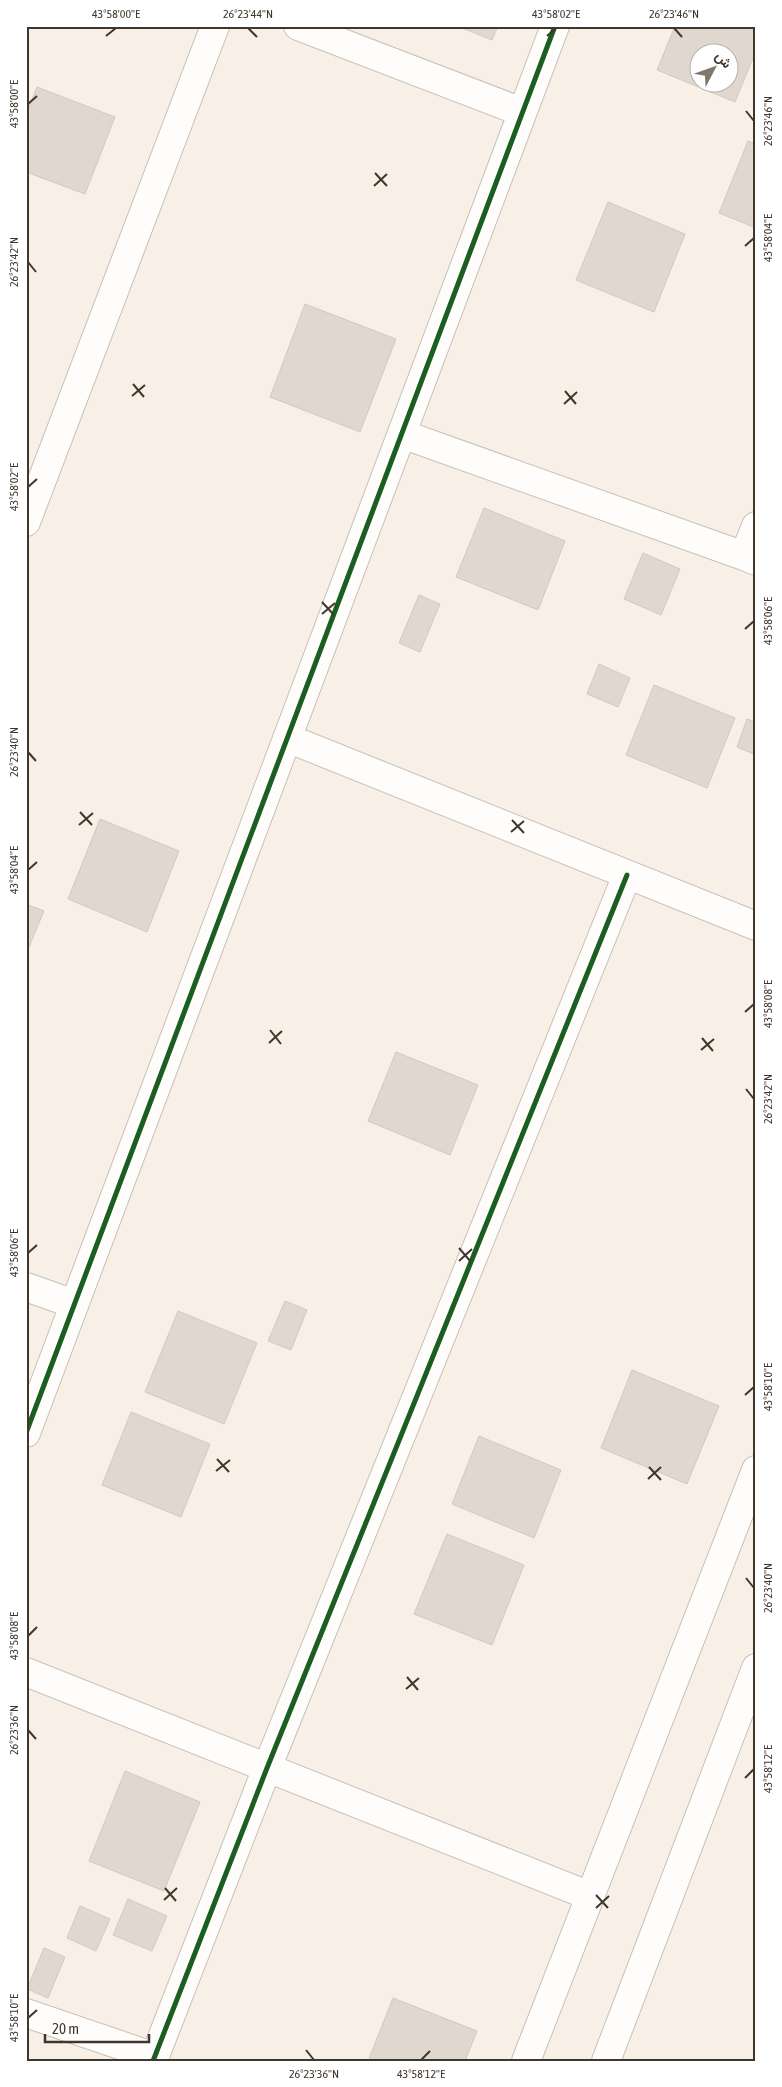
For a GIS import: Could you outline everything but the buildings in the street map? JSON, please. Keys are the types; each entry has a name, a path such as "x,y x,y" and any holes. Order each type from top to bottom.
{"street":[{"path":"26,522 215,26"},
{"path":"298,26 522,112"},
{"path":"26,1432 555,26"},
{"path":"402,434 750,558 756,526"},
{"path":"287,738 756,926"},
{"path":"26,2013 154,2059 267,1768 627,875"},
{"path":"26,1287 74,1304"},
{"path":"526,2061 756,1470"},
{"path":"606,2061 756,1668"},
{"path":"26,1672 590,1896"}],"cycle path":[{"path":"26,1433 555,26"},
{"path":"153,2061 267,1768 627,875"}]}
